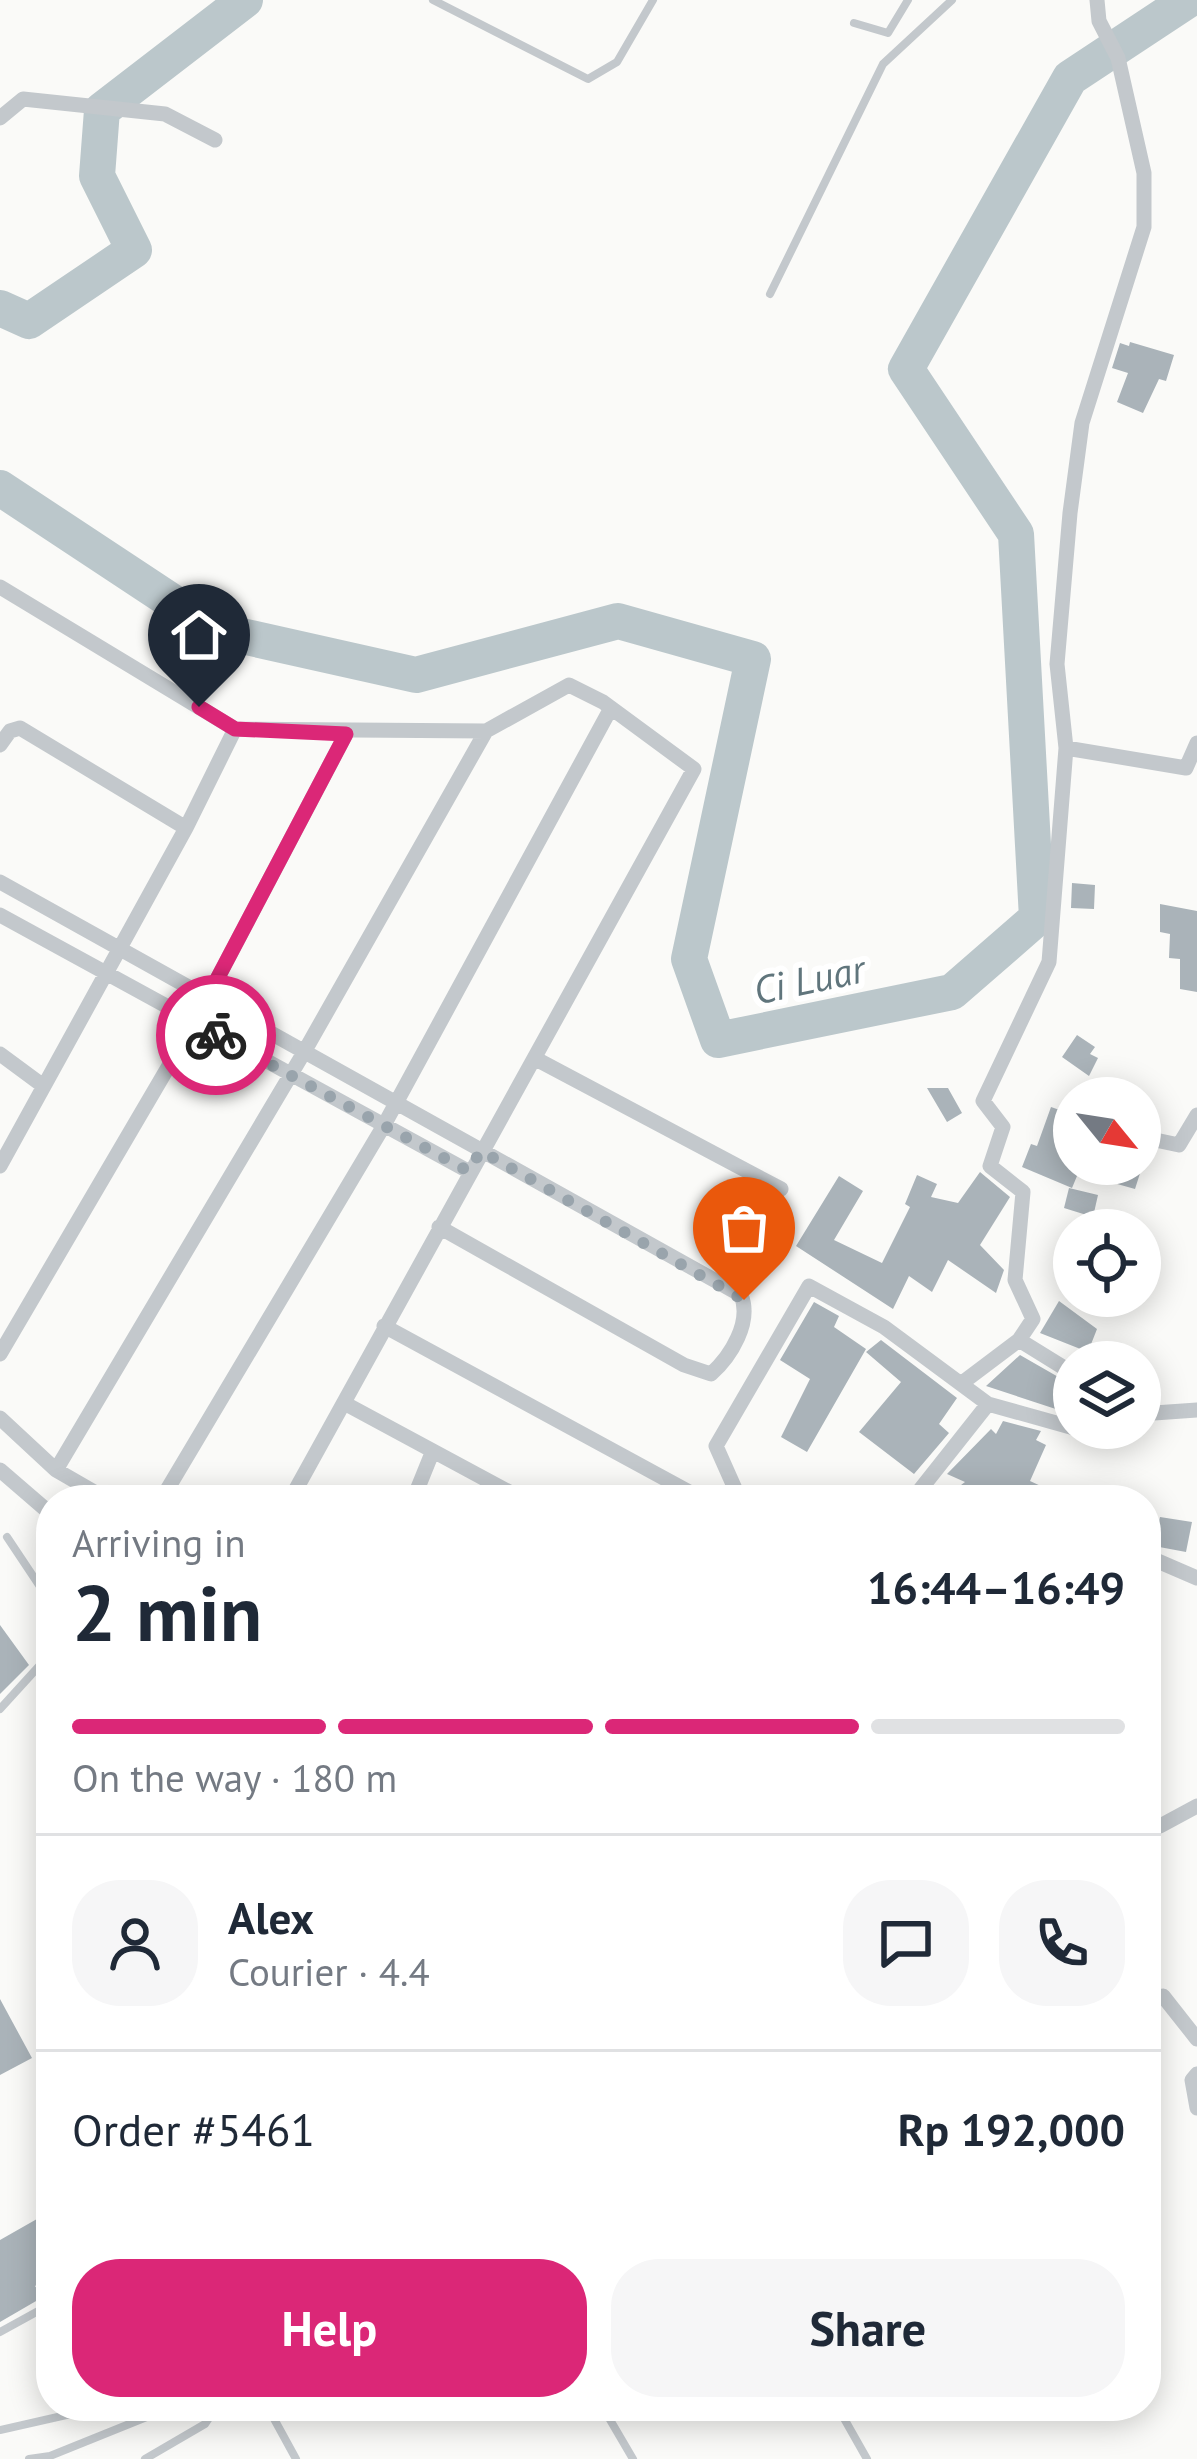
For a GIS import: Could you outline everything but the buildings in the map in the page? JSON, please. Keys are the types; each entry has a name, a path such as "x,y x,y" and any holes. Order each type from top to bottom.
{"street":[{"path":"962,1383 1019,1340 1034,1315 1015,1280 1024,1201 1018,1185 991,1166 1003,1127 983,1101 1048,962 1066,748 1057,664 1082,424 1140,252 1146,210 1144,173 1118,58 1099,21 1097,0"},
{"path":"0,118 23,99 173,116 215,140"},
{"path":"0,587 235,729 346,734 486,731"},
{"path":"56,1470 303,1054 486,731 563,685 576,686 691,764 693,774 536,1059 468,1171 298,1485"},
{"path":"169,1485 383,1127 611,708"},
{"path":"0,745 10,731 20,728 186,828"},
{"path":"0,1166 186,828 235,729"},
{"path":"0,1354 194,1023 346,734"},
{"path":"1066,748 1186,769 1197,743"},
{"path":"0,882 741,1295 745,1303 736,1346 715,1372 695,1370 439,1227"},
{"path":"0,915 468,1171"},
{"path":"0,1054 42,1085"},
{"path":"536,1059 782,1189"},
{"path":"1161,1141 1179,1145 1197,1115"},
{"path":"733,1485 716,1446 809,1286 884,1327 988,1404 1053,1422"},
{"path":"384,1326 676,1485"},
{"path":"1019,1340 1053,1360"},
{"path":"344,1403 495,1485"},
{"path":"924,1485 988,1404"},
{"path":"1161,1411 1197,1410"},
{"path":"0,1418 56,1470 82,1485"},
{"path":"419,1485 432,1453"},
{"path":"0,1470 36,1501"},
{"path":"1161,1563 1197,1579"},
{"path":"1161,1825 1197,1806"},
{"path":"1161,1996 1171,2002 1197,2039"},
{"path":"1197,2074 1192,2080 1197,2108"}],"lane":[{"path":"433,0 589,80 617,62 653,0"},
{"path":"888,33 908,0"},
{"path":"770,293 883,64 952,0"},
{"path":"854,23 905,41"},
{"path":"7,1537 36,1580"},
{"path":"0,1709 36,1669"},
{"path":"0,2332 36,2312"},
{"path":"0,2430 40,2421"},
{"path":"29,2459 51,2458 139,2421"},
{"path":"145,2459 207,2421"},
{"path":"275,2421 296,2459"},
{"path":"611,2421 634,2459"},
{"path":"845,2421 867,2459"}],"waterway":[{"name":"Ci Luar","path":"0,308 29,321 134,250 97,176 102,110 245,0"},
{"name":"Ci Luar","path":"0,488 215,630 416,675 618,621 753,659 689,959 718,1040 952,992 1037,918 1016,534 906,369 1070,78 1188,0"}],"way so far":[{"path":"216,1035 468,1171 481,1151 744,1300"}],"route":[{"path":"199,707 235,729 346,734 194,1023 216,1035"}]}
